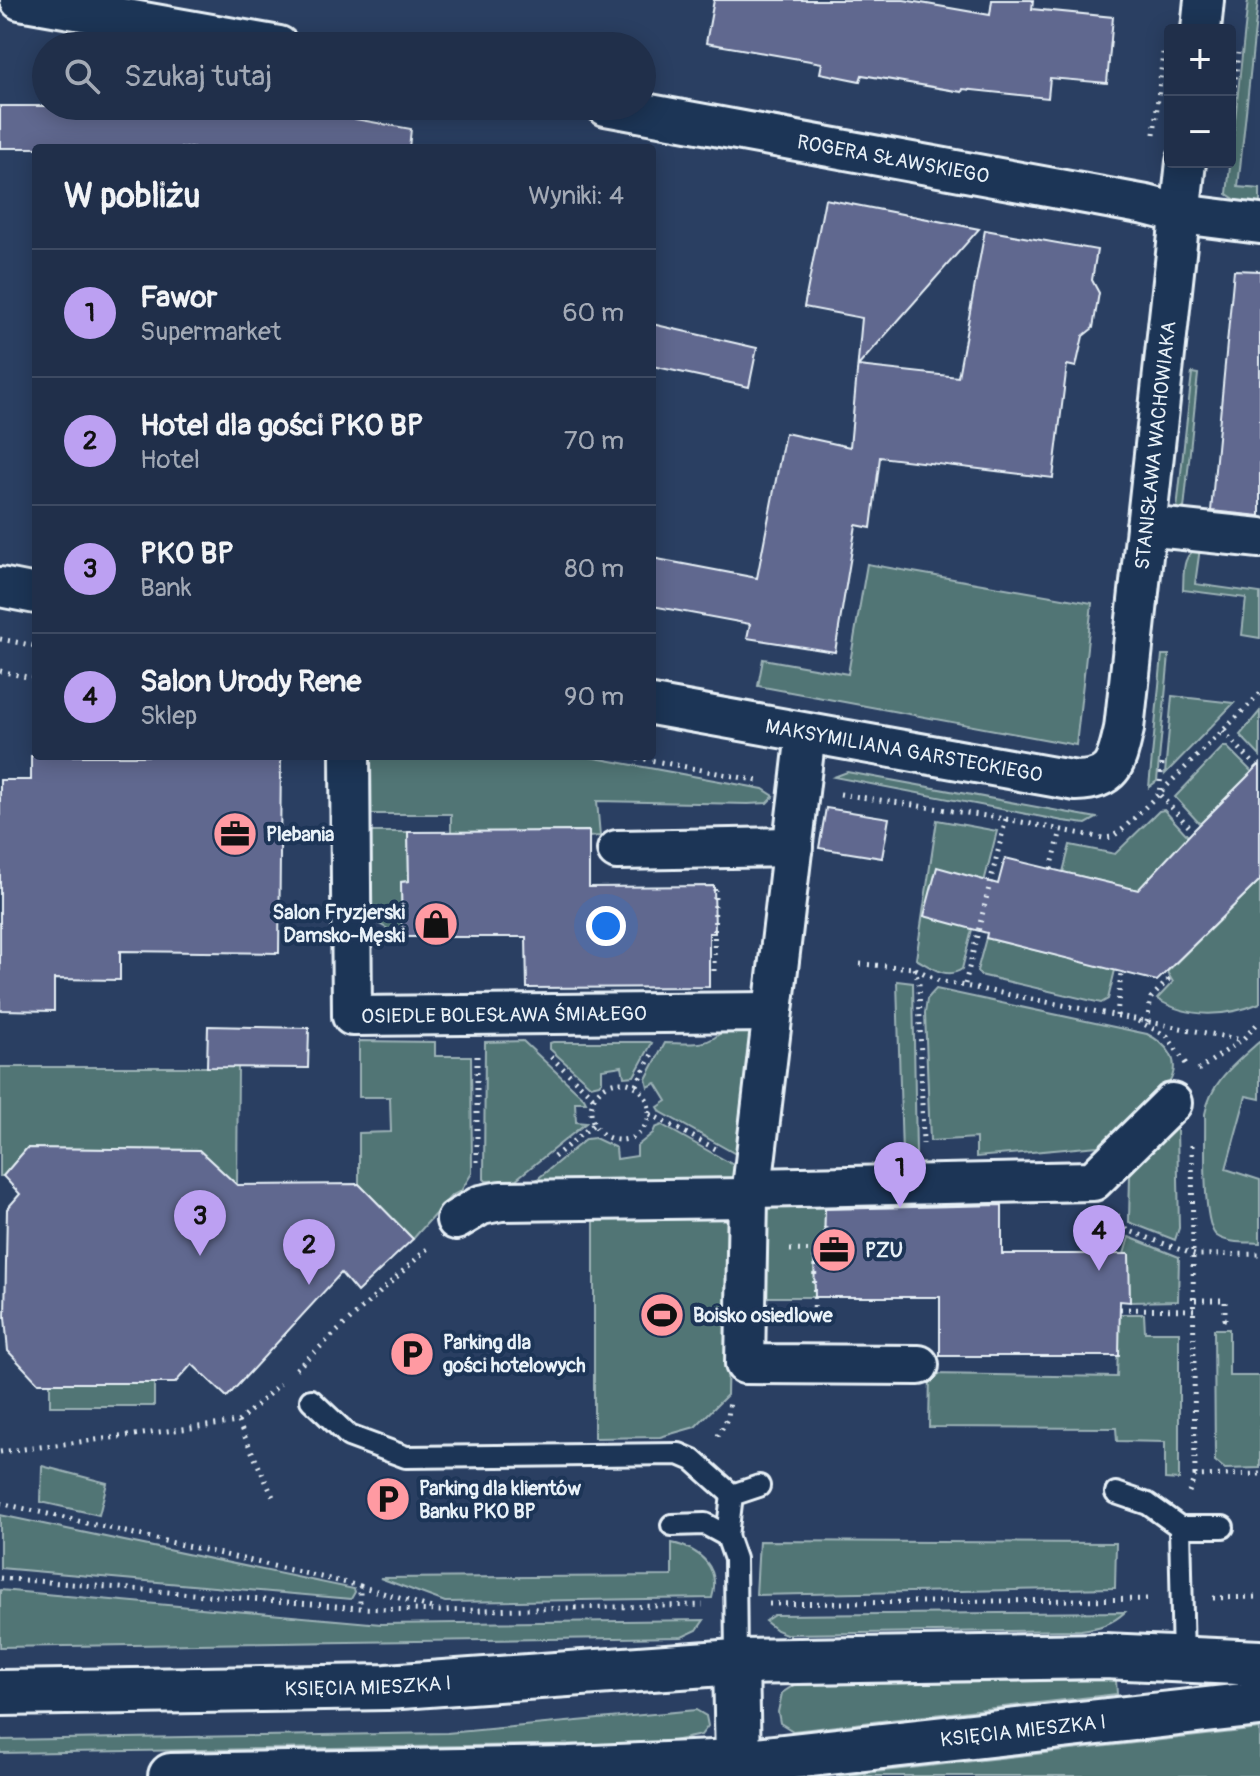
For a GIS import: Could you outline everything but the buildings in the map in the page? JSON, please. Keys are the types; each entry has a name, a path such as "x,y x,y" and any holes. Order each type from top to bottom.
{"street":[{"path":"20,0 82,5 212,32"},
{"path":"1202,24 1204,0"},
{"name":"ROGERA SŁAWSKIEGO","path":"656,115 1181,214"},
{"name":"STANISŁAWA WACHOWIAKA","path":"1124,729 1185,168"},
{"path":"1181,214 1260,224"},
{"path":"1146,526 1260,538"},
{"path":"0,587 32,593"},
{"name":"MAKSYMILIANA GARSTECKIEGO","path":"656,706 1084,781 1100,779 1112,767 1124,729"},
{"path":"806,733 751,1185 745,1364 919,1365"},
{"name":"OSIEDLE BOLESŁAWA ŚMIAŁEGO","path":"350,760 352,1016 772,1012"},
{"path":"617,850 793,847"},
{"path":"468,1212 501,1201 751,1185 1093,1181 1172,1103"},
{"name":"KSIĘCIA MIESZKA I","path":"0,1693 387,1687 736,1662 1089,1656 1260,1663"},
{"path":"1109,1721 1183,1660"},
{"path":"736,1662 738,1762"},
{"name":"KSIĘCIA MIESZKA I","path":"171,1776 569,1773 738,1762 1260,1704"}],"lane":[{"path":"311,1400 349,1436 406,1457 679,1454 693,1460 724,1488 727,1536 735,1559 736,1662"},
{"path":"724,1488 759,1486"},
{"path":"1116,1493 1148,1504 1180,1527 1223,1527"},
{"path":"672,1525 705,1524 727,1536"},
{"path":"1180,1527 1183,1660"}],"path":[{"path":"1233,96 1238,47"},
{"path":"0,639 32,645"},
{"path":"0,671 32,678"},
{"path":"1223,731 1257,767"},
{"path":"651,760 1006,819 965,984"},
{"path":"1051,869 1061,830"},
{"path":"708,1013 714,989 712,936 716,848"},
{"path":"860,964 914,968 939,981 1242,1040"},
{"path":"914,968 919,983 923,1185"},
{"path":"1117,1016 1121,972"},
{"path":"1147,1022 1151,998 1168,980 1163,975"},
{"path":"468,1212 477,1181 478,1015"},
{"path":"1138,1021 1167,1036 1183,1055 1191,1075 1242,1040 1260,1021"},
{"path":"623,1081 636,1085 643,1092 649,1102 650,1114 640,1134 630,1140 618,1141 599,1132 592,1121 590,1109 601,1089 623,1081"},
{"path":"650,1114 751,1185"},
{"path":"1192,1135 1195,1255 1193,1476 1260,1474"},
{"path":"813,1364 815,1255 824,1255 825,1186"},
{"path":"1127,1230 1195,1255 1260,1254"},
{"path":"0,1452 238,1422 423,1252"},
{"path":"1195,1300 1225,1300 1225,1319 1229,1320"},
{"path":"1120,1309 1194,1310"},
{"path":"724,1488 717,1437 728,1417 732,1384 745,1364"},
{"path":"238,1422 275,1501"},
{"path":"0,1503 360,1586 439,1611"},
{"path":"0,1578 360,1608 439,1611 1260,1597"},
{"path":"360,1586 360,1608"}],"green space":[{"path":"1248,0 1258,0 1238,187 1260,189 1260,205 1239,202 1227,194 1230,168 1236,168 1236,111"},
{"path":"1192,373 1198,374 1184,509 1177,509"},
{"path":"1200,548 1195,584 1260,593 1260,638 1242,635 1246,598 1183,590 1189,554"},
{"path":"867,564 1092,603 1076,745 758,686 763,659 848,674"},
{"path":"1162,655 1169,655 1157,781 1149,787"},
{"path":"1172,696 1234,703 1165,774"},
{"path":"1260,711 1260,756 1240,735"},
{"path":"1223,747 1227,747 1252,772 1200,824 1175,797"},
{"path":"360,760 606,760 763,789 774,796 767,803 748,804 597,801 600,836 589,837 589,831 451,832 451,814 359,814"},
{"path":"847,772 1097,818 1086,824 1063,821 834,777"},
{"path":"1164,810 1188,836 1138,890 1063,872 1070,845 1115,854 1159,811"},
{"path":"937,820 997,831 962,969 950,973 916,959"},
{"path":"359,832 408,832 409,881 401,882 402,937 359,908"},
{"path":"1260,880 1260,1003 1234,1011 1208,1014 1182,1010 1157,999 1173,982 1167,972"},
{"path":"986,938 1115,970 1108,999 1101,1003 980,975 977,971"},
{"path":"897,981 913,983 916,1154 902,1155"},
{"path":"936,989 1147,1034 1170,1054 1173,1075 1169,1083 1105,1143 1098,1146 976,1157 976,1138 930,1141 925,1013 927,999"},
{"path":"753,1024 740,1153 734,1153 661,1112 658,1107 667,1101 656,1083 648,1087 646,1079 665,1043 704,1042 723,1030"},
{"path":"359,1041 435,1042 435,1056 471,1056 472,1173 461,1191 451,1196 413,1239 359,1184 359,1133 391,1132 390,1097 359,1097"},
{"path":"523,1041 584,1098 586,1102 575,1102 576,1122 586,1123 515,1180 486,1181 485,1042"},
{"path":"1260,1041 1260,1099 1246,1096 1226,1169 1260,1180 1260,1243 1222,1239 1212,1229 1206,1199 1205,1114 1219,1082"},
{"path":"553,1042 652,1043 634,1076 624,1077 622,1066 602,1069 602,1081 591,1086 550,1049"},
{"path":"0,1067 238,1067 237,1185 199,1150 27,1148 0,1176"},
{"path":"662,1125 737,1167 743,1174 730,1182 535,1181 586,1139 595,1138 616,1148 617,1159 637,1156 637,1146"},
{"path":"1177,1128 1179,1228 1175,1240 1129,1222 1130,1174 1168,1132"},
{"path":"759,1201 825,1201 824,1255 815,1255 815,1297 758,1297"},
{"name":"Boisko osiedlowe","path":"731,1216 727,1395 695,1427 660,1437 594,1438 594,1217"},
{"path":"1129,1237 1179,1257 1178,1301 1130,1302 1124,1254"},
{"path":"1119,1314 1144,1314 1145,1332 1179,1332 1179,1480 1165,1479 1165,1442 1117,1441 1116,1428 929,1427 930,1374 1117,1377"},
{"path":"1214,1329 1229,1329 1229,1376 1260,1376 1260,1468 1225,1469 1215,1461"},
{"path":"50,1383 154,1383 154,1406 50,1406"},
{"path":"42,1466 107,1483 99,1515 41,1502"},
{"path":"0,1515 354,1589 355,1592 351,1599 0,1568"},
{"path":"759,1541 1116,1543 1115,1588 756,1595"},
{"path":"672,1543 691,1550 706,1562 713,1578 712,1598 445,1602 380,1578 672,1576"},
{"path":"0,1590 381,1624 704,1620 697,1630 682,1637 0,1647"},
{"path":"1125,1612 1105,1625 1081,1630 786,1634 765,1621 774,1615"},
{"path":"1116,1680 1117,1694 793,1731 780,1723 778,1712 782,1693 794,1685"},
{"path":"696,1710 706,1716 708,1726 701,1735 664,1743 0,1753 0,1740 447,1733"},
{"path":"1260,1729 1260,1776 839,1776"}],"place":[{"name":"Plebania","path":"235,834"},
{"name":"Salon Fryzjerski Damsko-Męski","path":"436,924"},
{"name":"Fawor","path":"900,1208"},
{"name":"PZU","path":"834,1250"},
{"name":"PKO BP","path":"200,1256"},
{"name":"Salon Urody Rene","path":"1099,1271"},
{"name":"Hotel dla gości PKO BP","path":"309,1285"},
{"name":"Boisko osiedlowe","path":"662,1315"},
{"name":"Parking dla gości hotelowych","path":"412,1354"},
{"name":"Parking dla klientów Banku PKO BP","path":"388,1499"}]}
